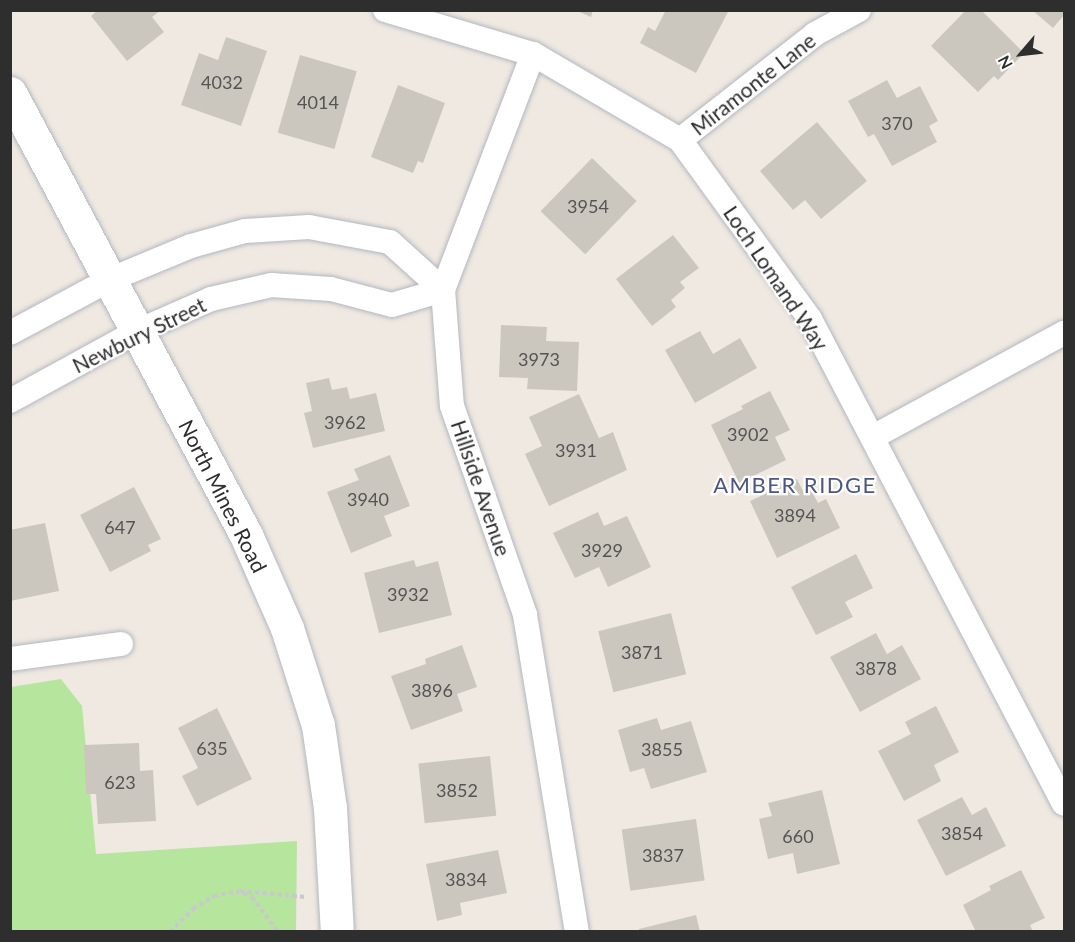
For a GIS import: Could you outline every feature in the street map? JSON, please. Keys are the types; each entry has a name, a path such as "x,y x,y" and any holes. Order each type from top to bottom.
{"main road":[{"name":"North Mines Road","path":"10,93 246,535 287,628 318,725 330,808 336,916"}],"street":[{"name":"Loch Lomand Way","path":"385,10 533,54 680,140 810,319 1065,804"},
{"name":"Miramonte Lane","path":"680,140 815,34 859,10"},
{"name":"Hillside Avenue","path":"533,54 443,290 452,406 525,615 577,932"},
{"path":"10,333 109,280 191,246 245,231 309,227 390,242 443,290"},
{"name":"Newbury Street","path":"10,401 136,332 211,299 271,285 330,289 392,305 443,290"},
{"path":"873,437 1065,333"},
{"path":"10,659 121,644"}],"path":[{"path":"240,891 252,897 278,932"},
{"path":"170,932 193,909 214,896 240,891 336,916"}],"green space":[{"path":"61,679 82,706 96,854 297,841 296,931 11,932 11,687"}],"building":[{"path":"98,10 161,10 152,17 164,32 127,61 91,16"},
{"path":"575,10 593,10 591,17"},
{"path":"666,10 729,10 696,73 640,43 648,27 655,31"},
{"path":"966,10 981,10 1024,53 998,80 994,76 978,92 931,46"},
{"path":"1032,10 1064,10 1064,15 1053,28"},
{"path":"226,37 267,51 241,126 181,105 199,53 218,60"},
{"path":"300,55 357,71 334,149 278,133"},
{"path":"887,80 897,98 920,86 938,121 929,126 937,142 892,166 874,134 868,137 848,101"},
{"path":"398,85 445,103 423,163 418,161 413,173 371,157"},
{"path":"817,122 867,181 821,219 805,200 793,210 760,171"},
{"path":"592,158 637,201 585,254 541,211"},
{"path":"673,235 699,268 680,282 685,288 671,300 676,307 652,326 616,279"},
{"path":"501,325 547,327 546,341 579,342 577,391 527,389 528,378 499,377"},
{"path":"700,331 713,354 740,338 757,368 695,403 665,350"},
{"path":"329,378 332,390 347,387 350,399 376,393 385,431 313,448 304,413 312,411 306,383"},
{"path":"770,391 790,430 775,437 786,460 739,483 711,425 743,409 741,406"},
{"path":"579,394 599,438 613,432 627,470 549,506 525,454 542,446 529,417"},
{"path":"390,455 410,506 384,516 392,536 351,553 327,492 359,480 354,469"},
{"path":"797,479 804,493 811,490 818,503 826,499 840,528 777,558 750,501"},
{"path":"134,487 161,539 148,545 151,551 110,572 80,515"},
{"path":"598,512 604,526 627,516 651,567 608,587 599,567 575,578 553,533"},
{"path":"45,523 59,591 10,601 10,530"},
{"path":"856,554 873,588 845,602 853,617 816,635 791,587"},
{"path":"414,560 416,567 438,561 452,615 379,633 364,573"},
{"path":"671,613 686,674 613,692 598,631"},
{"path":"876,633 887,654 902,645 921,679 860,712 830,657"},
{"path":"462,645 477,687 457,694 463,711 411,730 391,676 426,664 425,659"},
{"path":"936,706 959,752 934,765 941,781 904,801 878,751 911,734 905,722"},
{"path":"217,708 252,779 197,806 182,776 198,768 178,728"},
{"path":"657,718 661,730 691,721 707,772 651,789 644,768 630,772 618,730"},
{"path":"139,743 140,771 153,770 156,821 98,824 96,794 86,794 84,745"},
{"path":"490,756 496,816 425,823 418,764"},
{"path":"822,790 840,864 797,874 793,853 768,859 759,819 772,816 768,803"},
{"path":"962,797 972,815 986,807 1006,846 946,876 917,820"},
{"path":"696,819 705,880 630,891 622,829"},
{"path":"498,850 507,893 460,903 462,915 437,921 426,864"},
{"path":"1021,870 1045,918 1030,925 1033,932 976,932 963,905 991,890 989,886"},
{"path":"696,915 700,932 639,932 639,929"}],"district":[{"name":"AMBER RIDGE","path":"795,485"}]}
